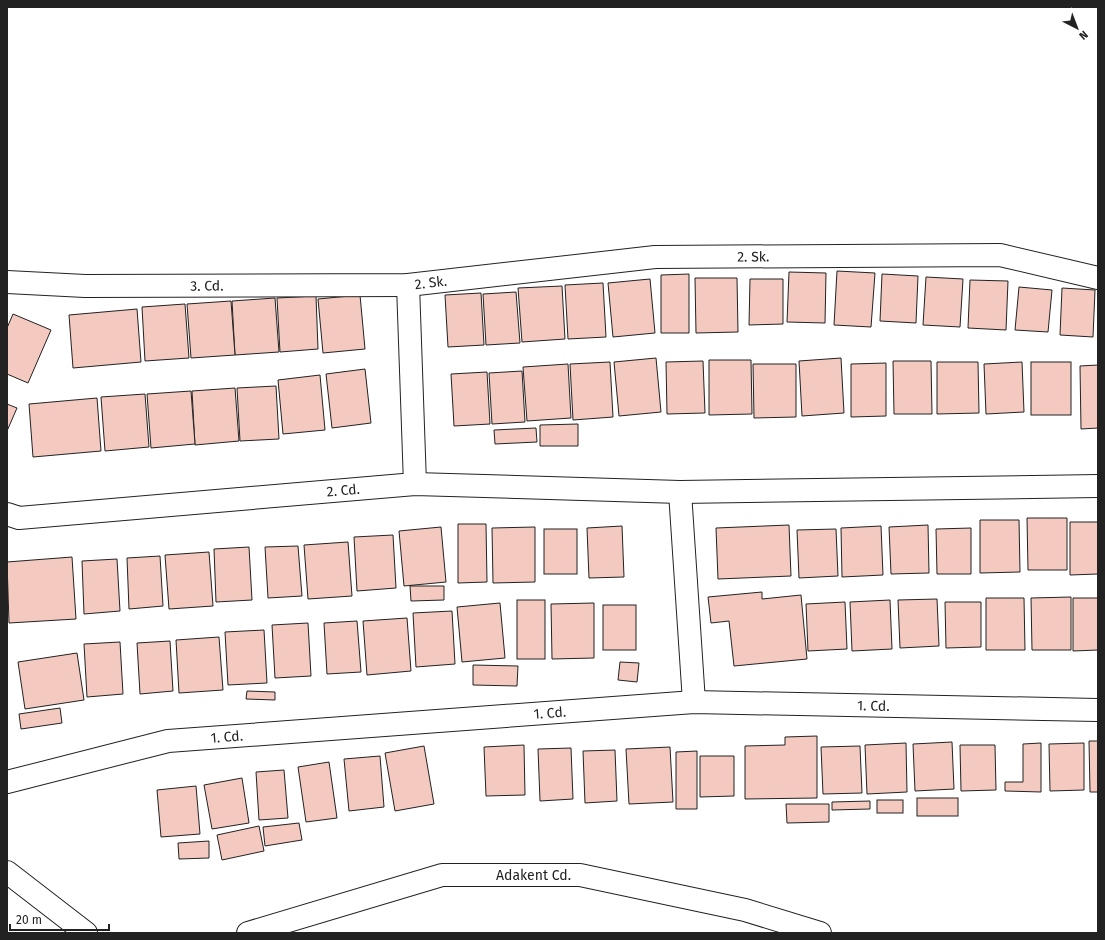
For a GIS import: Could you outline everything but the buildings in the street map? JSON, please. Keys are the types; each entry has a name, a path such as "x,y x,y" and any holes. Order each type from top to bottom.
{"street":[{"name":"2. Sk.","path":"408,285 655,257 1000,255 1098,278"},
{"name":"3. Cd.","path":"7,282 85,286 408,285"},
{"path":"408,285 415,484"},
{"name":"2. Cd.","path":"7,514 19,518 415,484 680,492"},
{"path":"694,702 680,492 1098,486"},
{"name":"1. Cd.","path":"7,782 168,741 694,702 1098,710"},
{"path":"7,872 86,933"},
{"name":"Adakent Cd.","path":"248,933 442,875 580,875 745,910 820,933"}]}
